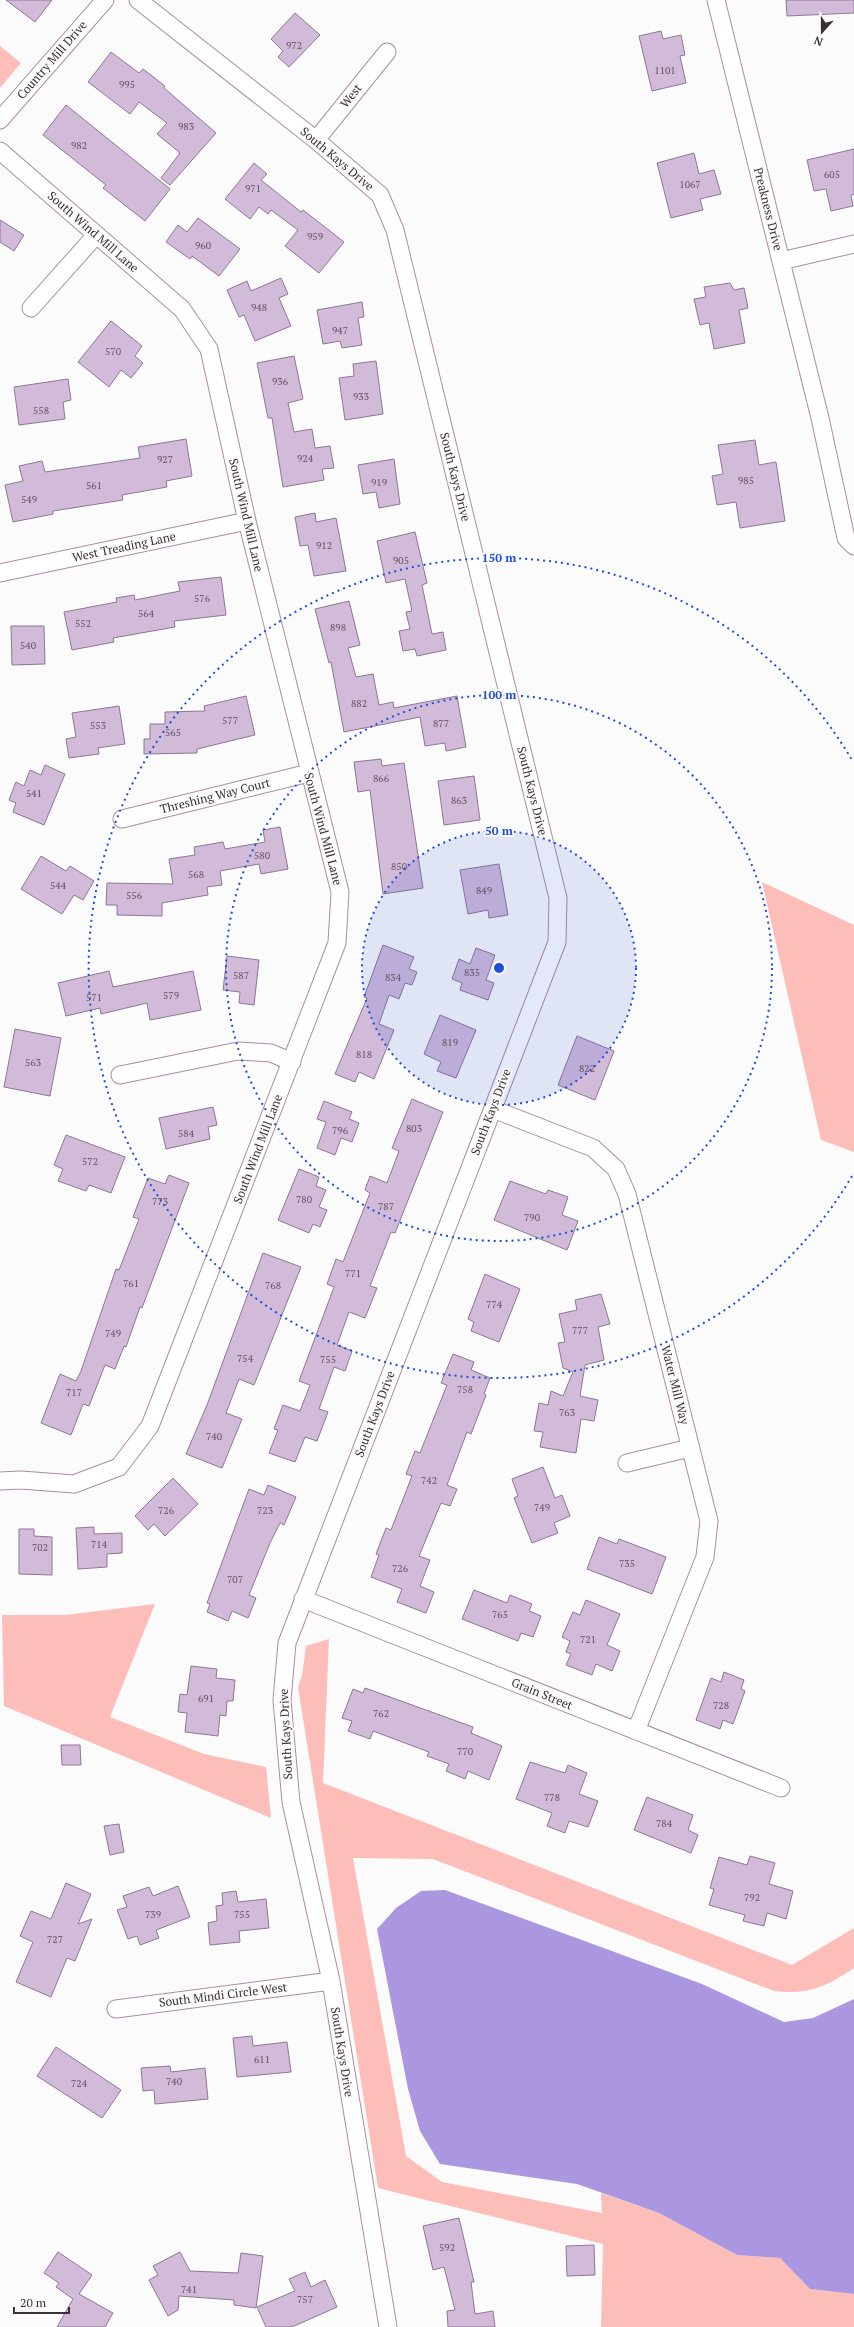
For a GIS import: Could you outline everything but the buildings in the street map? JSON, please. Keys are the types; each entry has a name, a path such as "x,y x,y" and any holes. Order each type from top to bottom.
{"street":[{"name":"Country Mill Drive","path":"0,120 105,0"},
{"name":"South Kays Drive","path":"138,0 316,140 380,195 395,230 558,898 557,942 287,1643 282,1700 291,1802 331,1981 388,2327"},
{"name":"Preakness Drive","path":"716,0 820,418 846,538 854,546"},
{"name":"West","path":"316,140 387,52"},
{"name":"South Wind Mill Lane","path":"0,151 182,309 209,349 247,521 340,892 337,943 150,1426 119,1467 74,1484 21,1480 0,1481"},
{"path":"31,308 96,234"},
{"path":"781,261 854,244"},
{"name":"West Treading Lane","path":"0,573 247,521"},
{"name":"Threshing Way Court","path":"122,819 309,773"},
{"path":"120,1075 238,1051 271,1053 292,1062"},
{"name":"Water Mill Way","path":"493,1109 593,1148 616,1169 627,1194 709,1521 705,1558 636,1730"},
{"path":"627,1463 690,1448"},
{"name":"Grain Street","path":"303,1599 781,1788"},
{"name":"South Mindi Circle West","path":"116,2009 331,1981"}],"shaded area":[{"path":"0,46 21,63 0,88"},
{"path":"762,882 854,925 854,1152 821,1140"},
{"path":"155,1604 110,1717 204,1754 266,1767 271,1818 4,1706 2,1615 66,1615"},
{"path":"329,1639 323,1783 792,1965 854,1928 854,1968 825,1985 816,1988 797,1992 774,1991 433,1859 353,1858 406,2156 442,2182 602,2213 601,2193 659,2213 737,2255 780,2258 810,2289 854,2294 854,2327 601,2327 603,2244 378,2188 298,1687 302,1676 306,1646"},
{"path":"445,1890 702,1984 784,2022 813,2018 854,1999 854,2294 810,2289 780,2258 737,2255 659,2213 577,2184 440,2164 420,2131 408,2089 377,1929 396,1908 421,1891"}]}
